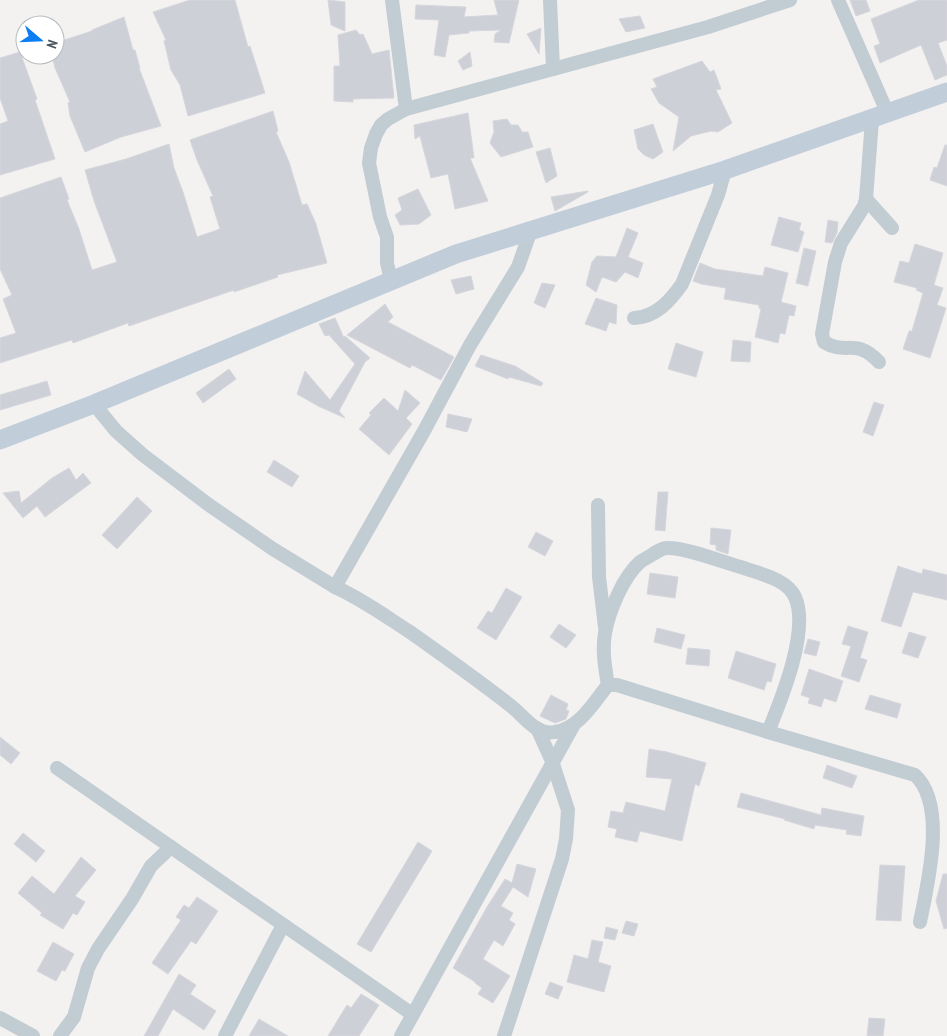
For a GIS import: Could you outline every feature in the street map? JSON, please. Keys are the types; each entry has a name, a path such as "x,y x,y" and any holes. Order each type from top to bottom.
{"street":[{"path":"392,0 406,109"},
{"path":"550,0 553,69"},
{"path":"391,280 387,238 380,217 369,163 371,148 376,134 388,119 406,109 708,27 790,0"},
{"path":"838,0 880,117 866,200 841,243 835,262 822,334 824,342 828,344 838,347 863,349 870,352 879,362"},
{"path":"0,440 94,404 456,254 725,170 947,92"},
{"path":"634,318 648,316 657,311 682,284 718,195 725,170"},
{"path":"866,200 892,228"},
{"path":"335,587 424,431 470,345 518,267 531,230"},
{"path":"94,404 116,431 143,455 187,488 265,543 335,587 375,608 452,661 537,728 552,762 568,810 566,839 562,859 504,1036"},
{"path":"401,1036 573,726 582,718 608,685 599,577 598,505"},
{"path":"605,632 626,580 640,563 666,548 724,562 766,575 782,583 791,590 796,598 798,636 796,654 768,732"},
{"path":"608,685 617,684 768,732 910,773 922,781 932,805 935,834 934,853 920,922"},
{"path":"537,728 555,732 573,726"},
{"path":"57,768 412,1014"},
{"path":"60,1036 74,1017 88,968 98,949 136,893 151,866 171,847"},
{"path":"225,1036 284,925"},
{"path":"0,1018 33,1036"}],"building":[{"path":"190,0 235,0 248,47 250,46 265,93 188,116 180,85 171,70 164,41 166,40 153,12"},
{"path":"328,0 345,2 345,31 331,25"},
{"path":"494,0 519,0 509,43 494,42 495,34 501,30 469,31 469,33 449,35 445,57 434,55 439,20 415,19 416,5 466,7 464,17 498,15"},
{"path":"850,0 866,0 870,11 856,16"},
{"path":"919,0 947,0 947,40 938,43 947,66 947,75 935,80 921,45 880,63 874,46 880,44 871,19"},
{"path":"640,16 645,28 626,32 619,19"},
{"path":"124,17 139,68 161,126 121,137 85,152 70,116 68,103 70,102 54,65 65,65 65,40"},
{"path":"541,28 539,54 527,34"},
{"path":"356,30 360,35 363,34 372,54 389,50 394,98 353,99 353,102 334,101 334,66 340,66 338,35"},
{"path":"470,52 472,66 463,70 458,61"},
{"path":"15,54 15,65 25,65 55,159 0,175 0,124 8,121 0,98 0,58"},
{"path":"702,61 710,72 714,70 721,89 716,90 732,123 718,132 711,131 691,136 673,151 679,117 659,103 651,89 657,87 653,79"},
{"path":"273,111 278,131 276,132 289,162 302,205 307,204 316,224 327,263 277,275 278,277 129,326 128,323 73,343 72,340 0,363 0,338 16,333 3,299 12,295 0,269 0,198 61,177 69,199 67,200 79,229 92,270 117,262 94,201 85,170 126,159 169,144 174,168 197,237 220,229 210,197 213,196 190,140"},
{"path":"468,113 474,158 470,158 488,201 455,209 448,174 431,178 420,136 415,139 414,125"},
{"path":"507,119 511,125 518,125 522,132 528,132 533,147 501,157 490,143 494,132 493,121"},
{"path":"653,124 663,152 653,159 644,155 638,149 634,130"},
{"path":"945,145 947,145 947,186 930,180 934,167 937,168"},
{"path":"550,148 557,176 546,183 536,152"},
{"path":"418,189 431,215 419,224 400,225 395,215 402,210 398,198"},
{"path":"588,192 555,211 551,197"},
{"path":"779,217 801,223 799,230 804,232 798,252 771,245"},
{"path":"828,220 838,222 837,233 832,243 825,242"},
{"path":"627,228 638,233 628,257 643,263 638,278 625,272 616,282 602,277 596,292 586,285 592,262 597,256 616,257"},
{"path":"915,244 943,253 934,285 943,288 937,305 946,308 930,358 903,349 909,331 912,331 923,293 916,290 917,288 894,282 900,261 909,263"},
{"path":"804,248 816,251 808,286 796,283"},
{"path":"700,263 715,269 763,276 765,267 788,273 781,302 796,306 794,316 789,315 785,334 780,333 778,343 755,337 761,309 759,305 724,299 726,288 693,281"},
{"path":"471,276 474,289 456,294 451,280"},
{"path":"542,283 555,285 545,308 534,303"},
{"path":"596,298 617,305 616,324 609,322 606,331 585,324"},
{"path":"385,304 393,317 388,322 454,357 441,380 412,365 410,368 347,335"},
{"path":"335,318 344,338 345,336 370,358 365,362 339,411 345,418 297,394 305,371 330,400 355,364 329,335 325,336 319,324"},
{"path":"733,340 751,342 750,362 731,361"},
{"path":"676,343 703,352 696,377 668,369"},
{"path":"481,355 515,366 543,383 541,386 509,377 508,379 475,366"},
{"path":"229,369 236,379 203,403 196,393"},
{"path":"47,381 51,395 0,410 0,395"},
{"path":"405,390 420,403 406,418 412,424 389,455 359,429 371,415 369,413 384,398 398,411"},
{"path":"874,402 884,405 873,436 863,432"},
{"path":"448,414 472,419 467,432 446,427"},
{"path":"274,460 299,476 292,487 267,472"},
{"path":"69,468 76,480 83,473 91,483 45,517 37,506 23,518 3,493 19,491 21,503 52,478"},
{"path":"658,492 668,492 665,531 655,530"},
{"path":"137,497 152,511 117,549 102,535"},
{"path":"711,528 731,530 728,554 716,550 716,545 710,544"},
{"path":"536,532 553,541 545,556 528,547"},
{"path":"898,566 922,574 923,569 947,575 947,600 913,592 901,627 881,621"},
{"path":"650,573 678,577 675,598 647,594"},
{"path":"506,588 522,597 496,640 477,628 488,611 492,613"},
{"path":"559,624 576,635 566,648 550,637"},
{"path":"848,626 868,632 860,658 867,660 859,682 841,676 851,646 842,644"},
{"path":"657,628 685,635 681,649 654,642"},
{"path":"909,632 926,637 918,658 902,653"},
{"path":"808,639 820,642 816,656 804,653"},
{"path":"688,648 710,650 709,666 686,664"},
{"path":"736,651 776,664 771,682 767,681 764,690 728,678"},
{"path":"809,669 843,681 836,702 824,698 821,707 808,703 810,698 801,695"},
{"path":"551,695 568,704 566,710 569,711 566,719 555,723 540,716"},
{"path":"870,695 901,704 897,718 865,709"},
{"path":"0,737 20,753 11,764 0,755"},
{"path":"649,749 706,763 699,786 695,784 682,841 640,831 637,842 615,837 617,829 608,827 611,811 623,813 626,802 665,811 672,779 646,777"},
{"path":"827,765 857,776 852,788 823,778"},
{"path":"741,793 821,815 822,808 864,816 861,836 846,834 847,830 815,825 814,829 785,819 737,807"},
{"path":"23,833 45,851 36,862 14,844"},
{"path":"418,842 432,851 371,952 357,944"},
{"path":"81,857 96,870 75,896 85,902 77,915 73,913 63,929 40,915 42,913 18,893 32,876 54,894"},
{"path":"517,864 536,869 528,897 513,887 501,906 513,913 509,920 515,924 503,946 494,940 483,959 510,976 493,1003 478,994 482,988 453,968 505,879 512,883"},
{"path":"880,865 905,866 901,921 876,920"},
{"path":"943,874 947,874 947,928 944,929 936,901"},
{"path":"197,897 218,911 196,944 191,941 168,974 152,963 181,920 176,917 184,905 189,908"},
{"path":"626,921 638,924 634,936 622,933"},
{"path":"606,927 618,930 615,940 604,938"},
{"path":"592,940 603,942 598,962 611,966 604,992 567,982 574,955 588,959"},
{"path":"53,942 74,954 65,971 62,970 56,981 37,971"},
{"path":"179,974 196,985 190,994 216,1011 204,1030 173,1009 158,1036 144,1036"},
{"path":"550,982 563,987 558,999 545,994"},
{"path":"361,994 379,1005 359,1036 328,1036 347,1005 351,1008"},
{"path":"869,1018 885,1019 883,1036 867,1036"},
{"path":"259,1019 288,1036 249,1036"}]}
